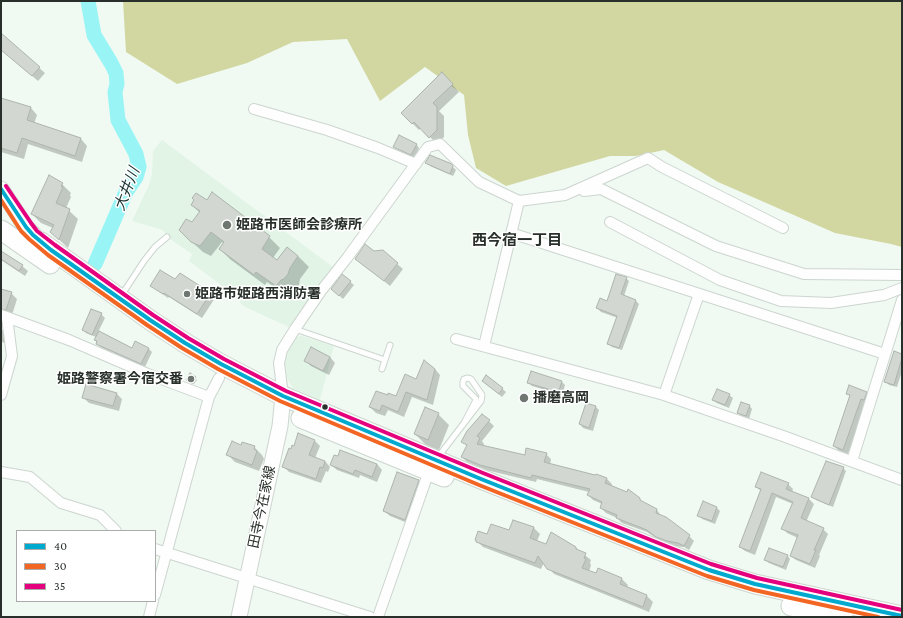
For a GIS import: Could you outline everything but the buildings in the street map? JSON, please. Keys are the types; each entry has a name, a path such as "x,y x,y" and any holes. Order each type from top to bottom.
{"highway":[{"path":"1,230 173,350 219,378 432,465 706,581 785,604 843,617"},
{"path":"41,242 173,335 282,403"},
{"path":"432,465 709,570 756,584 902,616"}],"main road":[{"path":"1,189 26,227 41,242"},
{"name":"田寺今在家線","path":"239,617 280,426 282,403"}],"street":[{"path":"254,109 327,130 378,148 416,164"},
{"path":"282,403 279,363 282,350 321,291 428,147 440,144 480,182 519,201 565,195 601,188 716,246 804,274 902,275"},
{"path":"576,192 648,158 662,167 783,228"},
{"path":"484,346 519,201"},
{"path":"610,222 720,280 781,301 830,303 884,295 902,288"},
{"path":"511,233 885,354"},
{"path":"664,395 699,294"},
{"path":"852,461 902,300"},
{"path":"4,316 70,340 148,374 209,397"},
{"path":"1,395 12,356 4,316"},
{"path":"456,339 664,395 902,480"},
{"path":"156,591 209,397 219,378"},
{"path":"378,617 432,465"},
{"path":"1,472 30,477 60,503 100,516 115,530"},
{"path":"156,549 370,617"},
{"path":"149,617 153,602"}],"lane":[{"path":"119,298 155,247 167,237"},
{"path":"295,329 385,360"},
{"path":"382,369 390,345"},
{"path":"432,465 482,401 482,395 471,379 467,378 462,382 463,386 476,399 464,423"}],"shaded area":[{"path":"162,140 333,267 289,327 245,307 240,303 241,300 189,261 192,254 167,237 163,230 132,221 149,185 152,174 153,151"},
{"path":"302,336 334,346 320,400 293,388 287,378 284,356 295,337"}],"green space":[{"path":"123,1 902,1 902,247 835,233 718,182 664,150 636,156 610,156 506,186 476,168 468,135 464,95 425,67 380,101 347,39 293,42 247,63 177,84 126,52"}],"waterway":[{"name":"大井川","path":"88,1 94,35 116,73 117,84 115,92 118,120 136,154 139,167 136,177 126,192 95,264"}],"transit line":[{"name":"35","path":"6,186 37,231 55,245 153,315 188,338 224,359 286,391 483,473 711,564 757,578 902,610"},
{"name":"40","path":"1,189 26,227 51,250 185,343 221,364 283,396 481,479 709,570 755,584 902,616"},
{"name":"30","path":"1,200 21,231 48,255 182,348 218,369 280,401 479,485 707,576 754,590 878,617"}],"place":[{"name":"姫路市医師会診療所","path":"227,225"},
{"name":"姫路市姫路西消防署","path":"187,294"},
{"name":"姫路警察署今宿交番","path":"191,379"},
{"name":"播磨高岡","path":"524,398"}],"district":[{"name":"西今宿一丁目","path":"517,240"}]}
